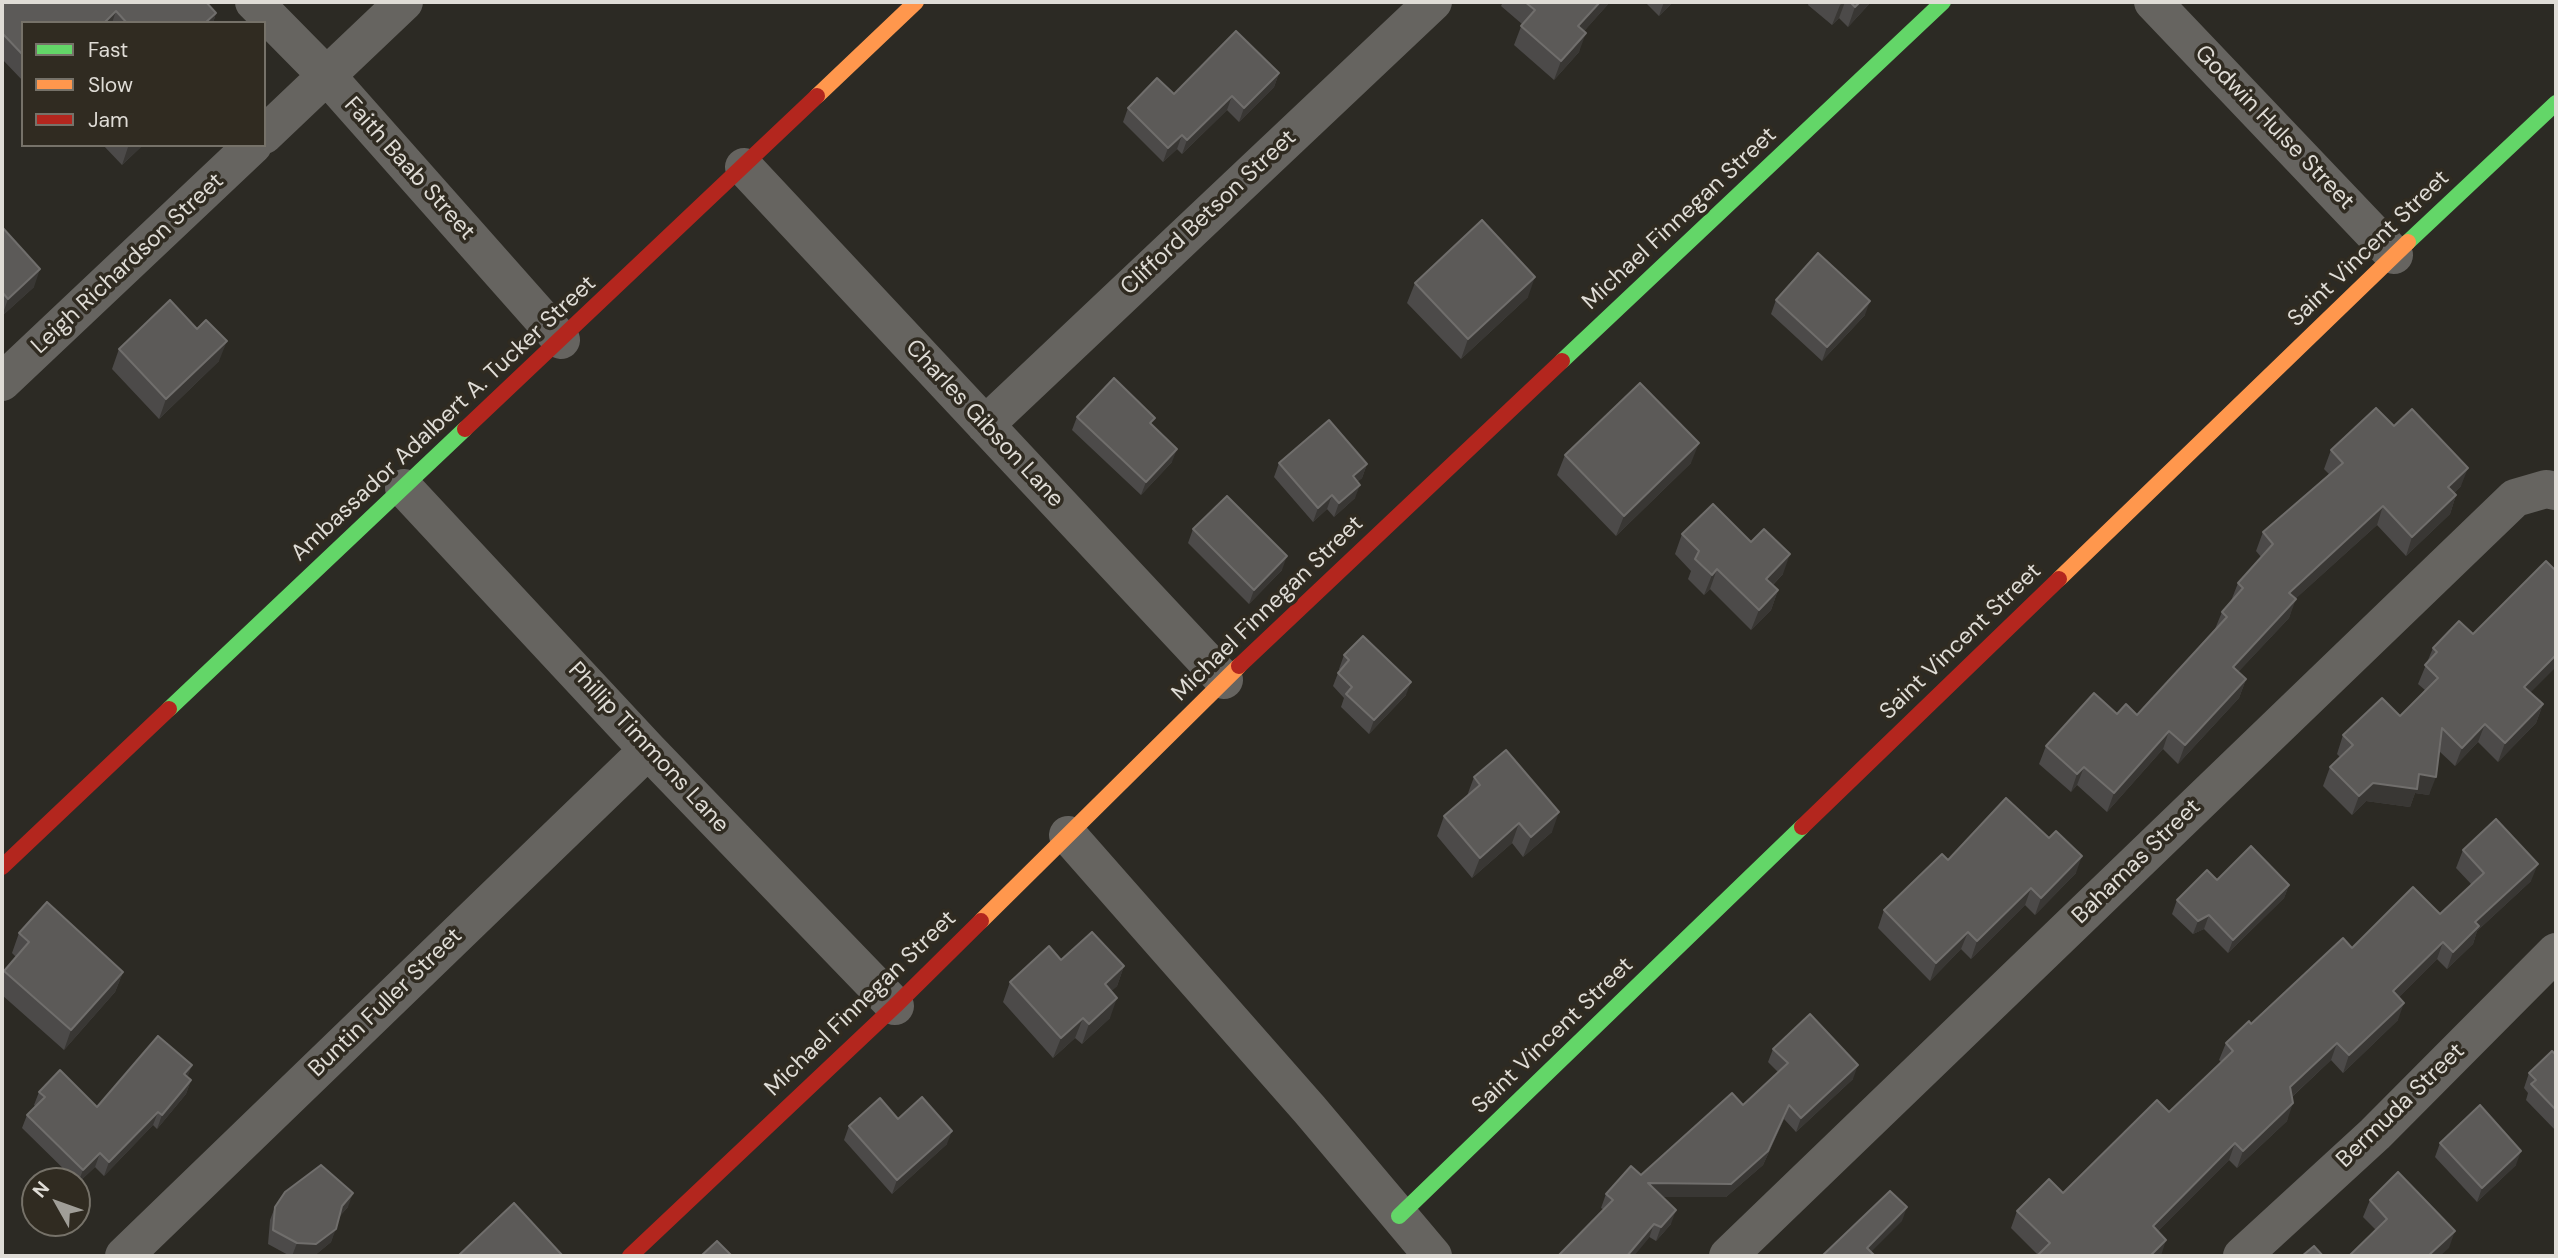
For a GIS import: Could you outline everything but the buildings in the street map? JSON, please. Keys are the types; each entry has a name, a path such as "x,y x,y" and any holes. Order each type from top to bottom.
{"street":[{"name":"Faith Baab Street","path":"254,2 327,76 561,340"},
{"path":"266,133 404,2"},
{"name":"Ambassador Adalbert A. Tucker Street","path":"2,867 916,2"},
{"name":"Clifford Betson Street","path":"985,425 1433,2"},
{"name":"Michael Finnegan Street","path":"630,1256 895,1006 1224,680 1943,2"},
{"name":"Godwin Hulse Street","path":"2153,2 2394,255"},
{"name":"Saint Vincent Street","path":"1399,1216 2394,255 2556,103"},
{"name":"Leigh Richardson Street","path":"2,382 251,147"},
{"name":"Charles Gibson Lane","path":"744,167 1224,680"},
{"name":"Phillip Timmons Lane","path":"404,488 648,750 895,1006"},
{"name":"Bahamas Street","path":"1728,1256 2515,498 2546,489 2556,491"},
{"name":"Buntin Fuller Street","path":"124,1256 648,750"},
{"path":"1068,835 1301,1100 1433,1256"},
{"name":"Bermuda Street","path":"2242,1256 2375,1134 2556,952"}],"traffic: fast":[{"path":"1562,361 1943,2"},
{"path":"2408,242 2556,103"},
{"path":"169,709 465,429"},
{"path":"1399,1216 1802,827"}],"traffic: slow":[{"path":"817,96 916,2"},
{"path":"2059,579 2408,242"},
{"path":"981,921 1239,666"}],"traffic: jam":[{"path":"465,429 817,96"},
{"path":"1239,666 1562,361"},
{"path":"1802,827 2059,579"},
{"path":"2,867 169,709"},
{"path":"630,1256 895,1006 981,921"}]}
